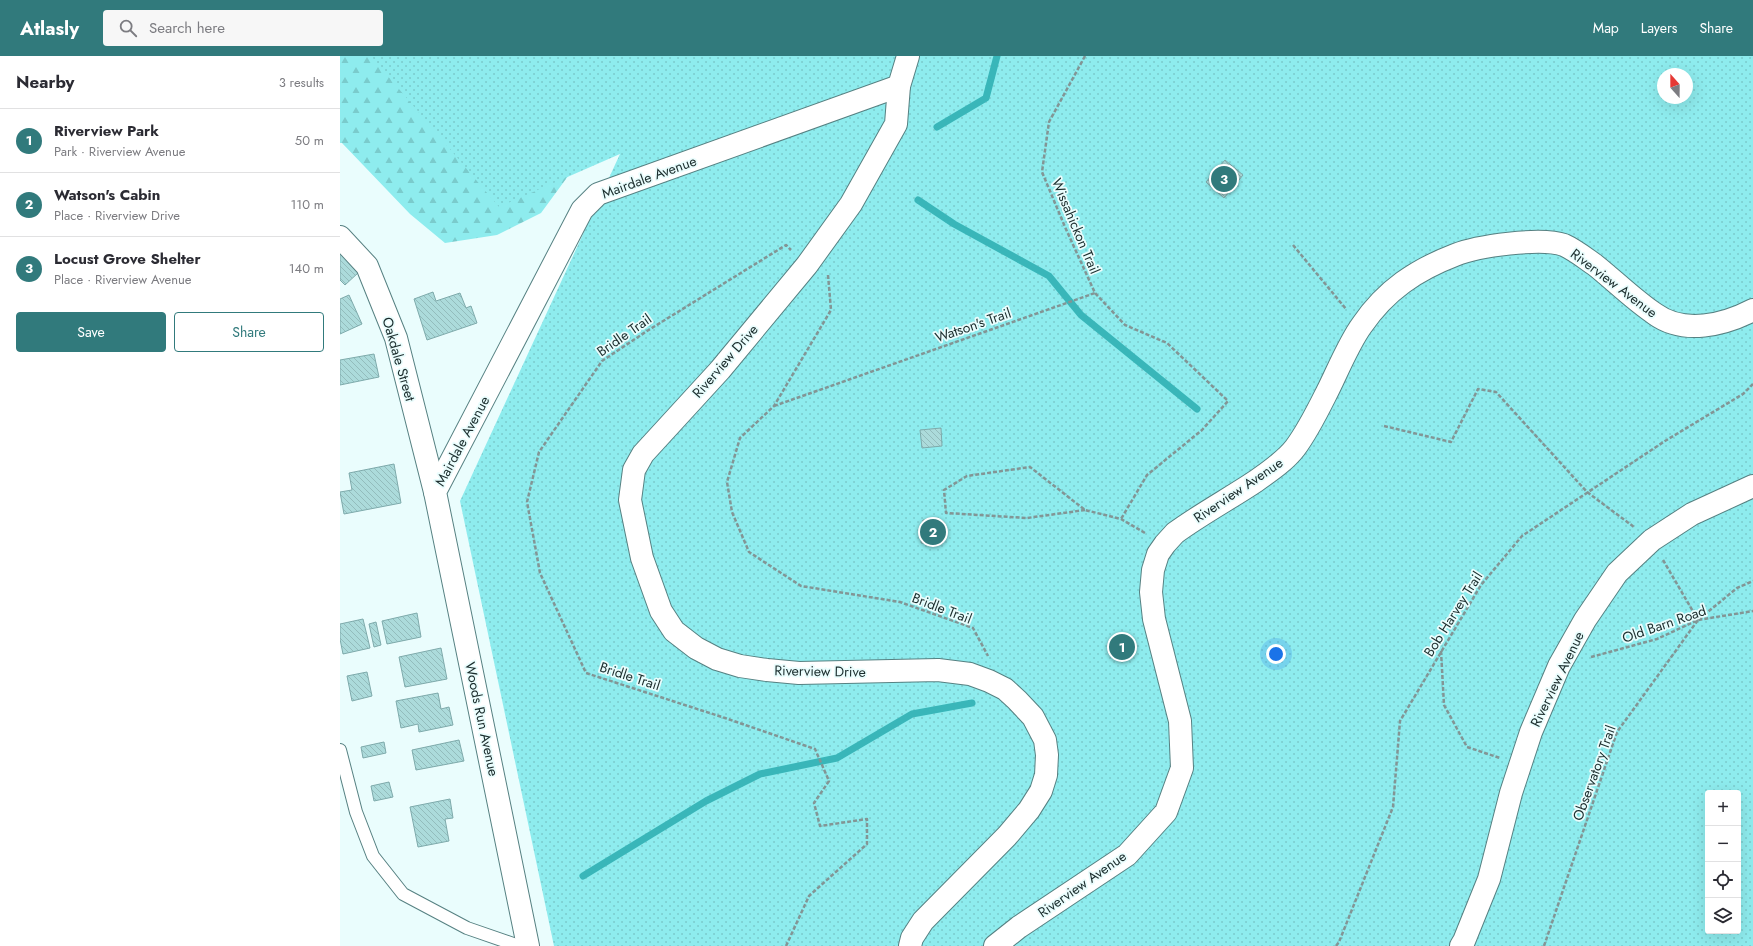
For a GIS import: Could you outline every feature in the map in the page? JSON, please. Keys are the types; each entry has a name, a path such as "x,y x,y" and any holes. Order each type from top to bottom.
{"street":[{"path":"900,86 908,56"},
{"name":"Riverview Drive","path":"900,86 896,124 852,204 807,265 720,370 643,454 634,470 630,500 642,558 661,611 674,631 696,648 717,659 740,666 799,673 938,670 970,674 990,680 1005,689 1033,717 1045,740 1047,755 1046,775 1041,791 1029,810 1007,836 923,920 912,938 910,946"},
{"name":"Mairdale Avenue","path":"435,492 582,210 598,194 900,86"},
{"name":"Oakdale Street","path":"340,237 367,266 396,338 435,492"},
{"name":"Riverview Avenue","path":"995,946 1019,927 1126,854 1166,812 1182,768 1180,721 1154,619 1151,592 1153,570 1158,554 1176,533 1194,519 1230,498 1277,466 1295,448 1310,426 1361,326 1379,302 1404,280 1430,265 1457,254 1485,247 1514,243 1539,242 1563,245 1580,254 1607,274 1656,315 1673,323 1695,326 1715,325 1738,318 1753,310"},
{"name":"Riverview Avenue","path":"1461,946 1489,879 1511,793 1531,732 1559,666 1585,620 1617,573 1652,540 1692,514 1753,486"},
{"name":"Woods Run Avenue","path":"435,492 528,946"}],"lane":[{"path":"340,750 356,812 373,856 403,894 467,928 519,946"}],"path":[{"name":"Wissahickon Trail","path":"1085,56 1048,122 1042,172 1095,293"},
{"name":"Bridle Trail","path":"786,946 809,896 868,844 867,819 820,826 814,803 829,781 815,749 586,673 540,573 527,502 538,452 602,361 647,331 786,245 807,265 828,272 831,310 774,406 740,438 727,482 732,512 749,552 801,586 900,602 973,628 1005,689"},
{"path":"1293,245 1361,326"},
{"path":"1095,293 1125,325 1167,344 1228,401 1202,430 1147,475 1120,519"},
{"name":"Watson's Trail","path":"774,406 1095,293"},
{"name":"Bob Harvey Trail","path":"1336,946 1339,942 1393,807 1400,721 1481,585 1522,536 1665,441 1743,394 1753,384"},
{"path":"1384,426 1451,442 1478,389 1496,392 1587,492 1652,540 1698,620"},
{"path":"1085,510 1030,467 967,476 944,490 946,513 1027,518 1085,510 1120,519 1165,544"},
{"name":"Observatory Trail","path":"1544,946 1617,732 1698,620 1738,588 1753,581"},
{"name":"Old Barn Road","path":"1559,666 1657,639 1698,620 1753,611"},
{"path":"1441,651 1444,705 1467,747 1520,764"}],"green space":[{"path":"340,56 817,56 596,138 541,213 497,235 445,243 410,214 342,143 340,143"},
{"path":"371,56 1753,56 1753,946 554,946 460,501 620,154 499,207"}],"building":[{"path":"1225,160 1243,175 1224,198 1206,182"},
{"path":"340,252 358,273 345,285 340,280"},
{"path":"433,292 436,301 460,293 466,308 471,306 477,323 427,340 414,299"},
{"path":"349,295 362,324 340,334 340,299"},
{"path":"374,354 379,377 340,385 340,360"},
{"path":"941,428 942,446 922,448 920,430"},
{"path":"394,464 401,503 344,514 340,492 352,490 349,473"},
{"path":"923,520 944,522 942,544 921,543"},
{"path":"417,613 421,637 387,644 382,621"},
{"path":"363,619 370,648 343,654 340,639 340,624"},
{"path":"376,622 381,645 374,647 369,624"},
{"path":"441,648 447,679 405,687 399,657"},
{"path":"367,672 372,696 352,701 347,676"},
{"path":"438,693 441,709 449,707 453,725 419,732 418,724 401,728 396,701"},
{"path":"459,740 464,761 416,770 412,750"},
{"path":"384,742 386,753 363,758 361,747"},
{"path":"389,782 393,797 374,801 371,786"},
{"path":"450,799 453,818 445,819 449,841 418,847 410,807"}],"waterway":[{"path":"937,127 986,98 997,56"},
{"path":"918,200 954,224 1049,276 1081,315 1197,409"},
{"path":"583,876 706,801 760,774 837,758 912,714 972,703"}],"place":[{"name":"Locust Grove Shelter","path":"1224,179"},
{"name":"Watson's Cabin","path":"933,532"},
{"name":"Riverview Park","path":"1122,647"}]}
